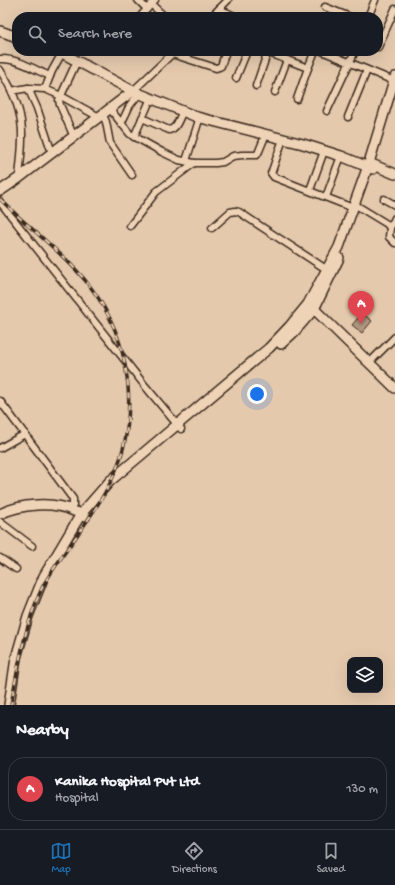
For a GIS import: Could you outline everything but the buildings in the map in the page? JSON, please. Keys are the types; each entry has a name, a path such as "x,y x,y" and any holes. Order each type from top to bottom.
{"main road":[{"path":"0,31 12,35"},
{"path":"67,56 136,92 183,111 342,156 395,174"},
{"path":"371,166 394,79"},
{"path":"0,191 20,178 104,114 136,92"},
{"path":"9,705 16,658 28,616 44,576 80,514 180,426 236,379 272,352 294,332 311,306 329,271 344,249 356,208 395,95"},
{"path":"311,306 395,388"},
{"path":"0,514 26,506 42,505 57,506 80,514"},
{"path":"14,705 22,659 32,617 47,580 64,551 80,514"}],"street":[{"path":"138,0 151,4 160,12"},
{"path":"216,12 228,0"},
{"path":"370,12 375,0"},
{"path":"144,12 151,4"},
{"path":"325,7 338,12"},
{"path":"219,9 225,12"},
{"path":"383,36 395,9"},
{"path":"45,89 58,56"},
{"path":"121,124 136,92 170,56"},
{"path":"182,56 216,68 221,66 224,56"},
{"path":"236,78 245,56"},
{"path":"256,86 265,56"},
{"path":"279,56 308,68"},
{"path":"296,99 313,56"},
{"path":"335,56 367,70 394,79"},
{"path":"327,111 353,56"},
{"path":"0,59 15,61 50,76"},
{"path":"276,92 288,60"},
{"path":"74,137 60,105 60,100 78,61"},
{"path":"0,70 8,82 20,116 22,136 20,178"},
{"path":"348,116 367,70"},
{"path":"11,91 28,88 45,89 104,114 121,124 134,137 172,157 194,163 220,163 233,156 257,155 266,134"},
{"path":"28,88 37,108 52,153"},
{"path":"134,137 151,98"},
{"path":"142,118 171,130 175,128 183,111"},
{"path":"104,114 110,143 132,175"},
{"path":"186,161 200,117"},
{"path":"283,139 272,175 278,179 356,208 387,224 390,228"},
{"path":"310,190 324,151"},
{"path":"326,197 342,156"},
{"path":"130,226 156,192 194,163"},
{"path":"384,199 395,205"},
{"path":"0,202 146,387 180,426"},
{"path":"212,228 230,212 234,210 240,212 329,271"},
{"path":"395,218 390,228 389,236 395,243"},
{"path":"369,363 395,337"},
{"path":"0,401 73,499 80,514"},
{"path":"0,448 25,434"},
{"path":"0,522 32,546"},
{"path":"0,558 16,569"}],"railway":[{"path":"0,199 71,265 89,285 104,307 115,331 123,357 128,383 129,410 126,437 119,463 108,487 92,514 49,576 36,602 23,646 11,705"}],"place":[{"name":"Kanika Hospital Pvt Ltd","path":"361,324"}]}
